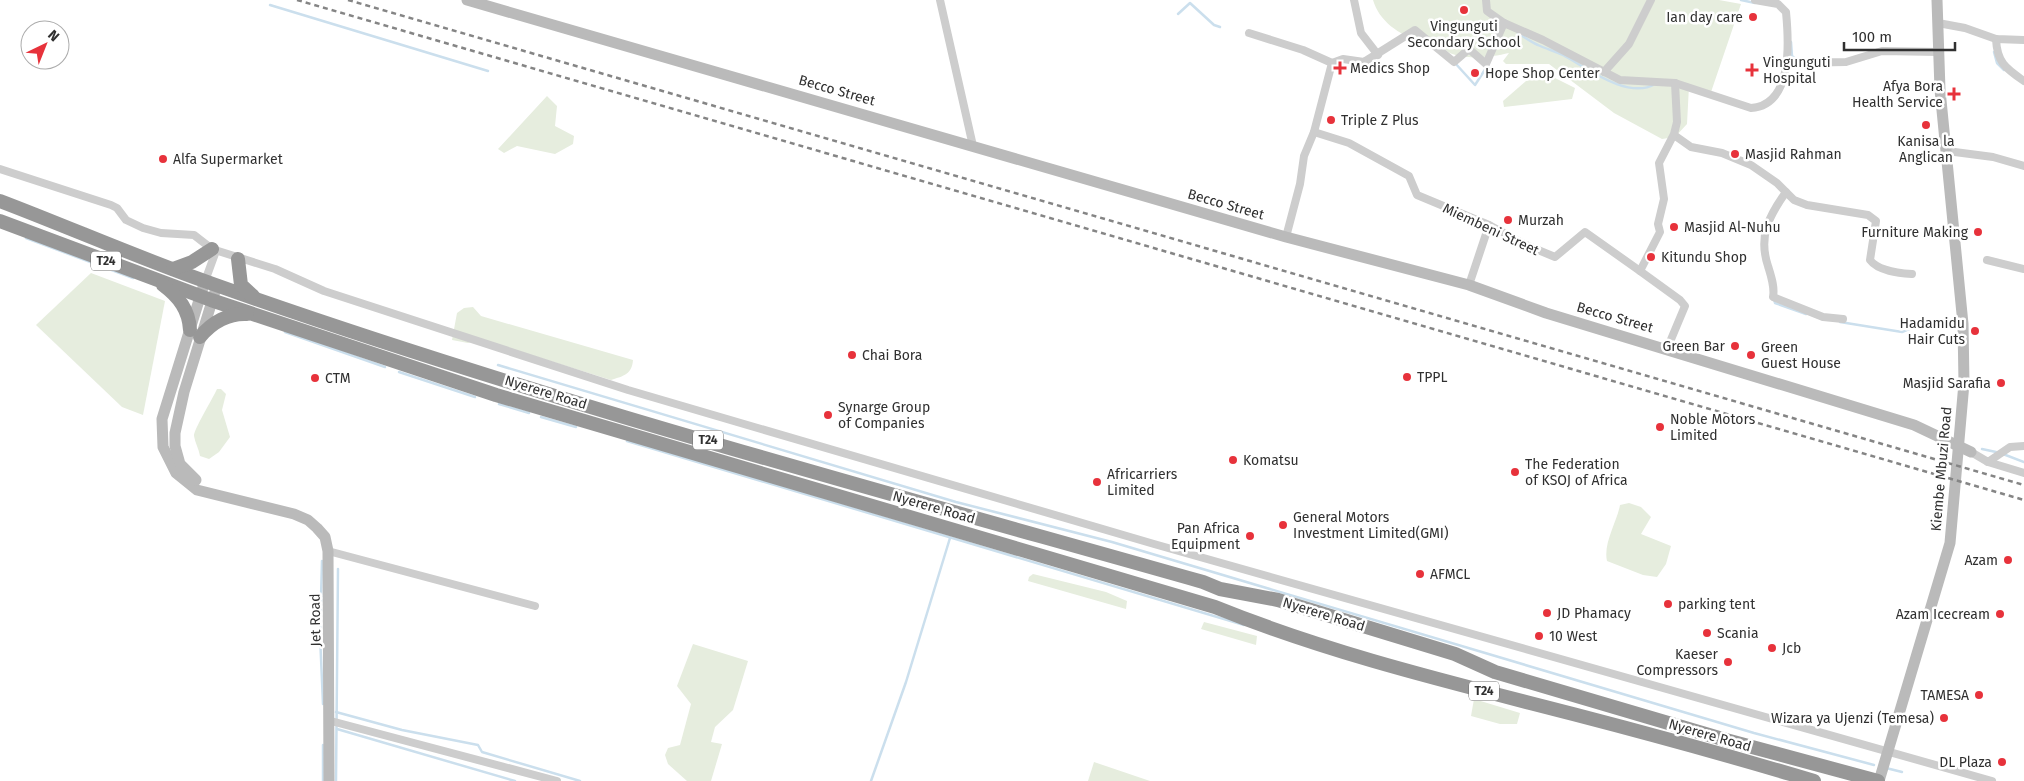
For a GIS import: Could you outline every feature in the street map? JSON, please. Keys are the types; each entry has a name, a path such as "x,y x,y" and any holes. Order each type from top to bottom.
{"highway":[{"name":"Nyerere Road","path":"0,201 173,269 214,281 255,298 514,383 974,519 1193,579 1220,589 1278,600 1455,654 1495,672 1726,740 1878,781"},
{"name":"Nyerere Road","path":"0,221 206,298 496,395 1199,602 1273,630 1400,669 1663,737 1814,781"},
{"path":"173,269 192,262 214,250"},
{"path":"238,259 241,284 255,298"},
{"path":"152,278 181,302 195,333 232,315 256,315"}],"street":[{"name":"Becco Street","path":"467,0 1286,237 1468,285 1546,313 1914,425 1971,452"},
{"path":"940,0 973,146"},
{"path":"1354,0 1360,33 1378,55"},
{"path":"1486,0 1487,11 1504,23 1543,40 1620,80 1675,83 1751,108 1764,107 1775,98 1788,63 1786,12 1778,4 1755,0"},
{"path":"1604,72 1629,44 1651,0"},
{"name":"Kiembe Mbuzi Road","path":"1878,781 1946,562 1953,522 1956,489 1965,356 1940,90 1937,0"},
{"path":"1249,33 1302,50 1332,63 1343,59 1364,62 1378,55 1415,30 1455,62 1469,49 1486,64 1504,23"},
{"path":"1938,23 1951,24 1996,38 2024,40"},
{"path":"1996,38 1997,54 2004,67 2024,80"},
{"path":"1788,63 1846,62 1882,51 1939,52"},
{"path":"1286,237 1300,184 1304,156 1314,132 1332,63"},
{"path":"1667,349 1685,306 1680,300 1640,270 1660,232 1658,224 1664,199 1659,163 1674,134 1676,122 1675,83"},
{"name":"Miembeni Street","path":"1314,132 1349,143 1373,155 1408,176 1417,195 1490,225 1526,245 1555,257 1585,232 1640,270"},
{"path":"1674,134 1691,147 1722,153 1751,165 1794,200 1807,205 1868,215 1876,221 1870,260 1873,264 1890,271 1912,274"},
{"path":"1947,151 1994,157 2024,166"},
{"path":"0,169 111,205 117,208 126,220 143,228 161,233 194,235 214,250 275,269 324,291 390,314 638,392 1154,544 1992,781"},
{"path":"1786,192 1772,213 1763,235 1766,260 1772,280 1773,297 1823,317 1842,318"},
{"path":"1468,285 1490,225"},
{"name":"Jet Road","path":"214,250 214,281 206,298 195,333 176,423 175,446 180,464 192,478 204,486 256,505 308,520 325,538 328,551 329,781"},
{"path":"1987,260 2024,269"},
{"path":"1988,462 2010,447 2024,446"},
{"path":"1971,452 1988,462 2024,473"},
{"path":"328,551 535,606"},
{"path":"330,721 557,781"}],"green space":[{"path":"1373,0 1719,0 1741,4 1710,95 1689,86 1687,124 1675,137 1662,139 1614,113 1549,64 1506,64 1503,61 1509,53 1478,57 1455,55 1439,45 1422,42 1397,31 1385,21"},
{"path":"1551,76 1575,88 1572,99 1504,107 1503,101 1526,81"},
{"path":"547,96 557,106 555,126 574,136 573,144 555,154 517,146 504,153 498,149"},
{"path":"91,273 165,301 143,415 122,407 36,325"},
{"path":"473,307 481,316 633,360 631,368 623,376 611,380 480,339 468,343 452,340 457,313 464,308"},
{"path":"217,389 221,389 226,394 222,410 230,437 219,452 209,459 200,456 194,436"},
{"path":"1629,503 1641,507 1651,517 1641,534 1671,546 1666,564 1657,577 1643,575 1607,561 1607,547 1620,505"},
{"path":"1033,574 1106,592 1127,601 1126,609 1028,581 1029,577"},
{"path":"1204,622 1257,636 1256,645 1201,629"},
{"path":"693,644 748,661 733,710 715,727 711,742 722,744 711,781 687,781 668,764 665,755 668,748 680,745 691,704 677,686"},
{"path":"1474,699 1520,713 1517,724 1500,724 1471,716"},
{"path":"1094,762 1150,781 1088,781"}],"waterway":[{"path":"1741,0 1755,3"},
{"path":"1178,14 1190,3 1214,25 1220,27"},
{"path":"270,5 488,71"},
{"path":"1518,33 1535,44 1563,55 1620,85 1644,88 1655,84"},
{"path":"1791,42 1792,56 1798,61"},
{"path":"1994,52 1997,63 2004,70"},
{"path":"1455,63 1475,85 1488,65"},
{"path":"26,238 133,278"},
{"path":"1774,299 1775,303 1806,314"},
{"path":"1840,322 1902,332 1921,324 1930,326 1948,323"},
{"path":"285,332 385,367"},
{"path":"498,365 956,502 1112,542 1754,733 1874,765"},
{"path":"399,372 475,397"},
{"path":"499,404 529,413"},
{"path":"541,417 576,427"},
{"path":"627,441 1244,625"},
{"path":"1982,449 1996,452"},
{"path":"2003,454 2024,462"},
{"path":"871,781 906,682 950,538"},
{"path":"322,561 320,635 323,704"},
{"path":"336,781 338,569"},
{"path":"336,712 402,730 478,745 482,752 580,781"},
{"path":"337,729 515,781"},
{"path":"323,745 323,781"},
{"path":"1886,768 1902,772"}],"railway":[{"path":"297,0 2024,500"},
{"path":"348,0 2024,485"}],"place":[{"name":"Vingunguti Secondary School","path":"1464,10"},
{"name":"Ian day care","path":"1753,17"},
{"name":"Medics Shop","path":"1340,68"},
{"name":"Vingunguti Hospital","path":"1752,70"},
{"name":"Hope Shop Center","path":"1475,73"},
{"name":"Afya Bora Health Service","path":"1954,94"},
{"name":"Triple Z Plus","path":"1331,120"},
{"name":"Kanisa la Anglican","path":"1926,125"},
{"name":"Masjid Rahman","path":"1735,154"},
{"name":"Alfa Supermarket","path":"163,159"},
{"name":"Murzah","path":"1508,220"},
{"name":"Masjid Al-Nuhu","path":"1674,227"},
{"name":"Furniture Making","path":"1978,232"},
{"name":"Kitundu Shop","path":"1651,257"},
{"name":"Hadamidu Hair Cuts","path":"1975,331"},
{"name":"Green Bar","path":"1735,346"},
{"name":"Chai Bora","path":"852,355"},
{"name":"Green Guest House","path":"1751,355"},
{"name":"TPPL","path":"1407,377"},
{"name":"CTM","path":"315,378"},
{"name":"Masjid Sarafia","path":"2001,383"},
{"name":"Synarge Group of Companies","path":"828,415"},
{"name":"Noble Motors Limited","path":"1660,427"},
{"name":"Komatsu","path":"1233,460"},
{"name":"The Federation of KSOJ of Africa","path":"1515,472"},
{"name":"Africarriers Limited","path":"1097,482"},
{"name":"General Motors Investment Limited(GMI)","path":"1283,525"},
{"name":"Pan Africa Equipment","path":"1250,536"},
{"name":"Azam","path":"2008,560"},
{"name":"AFMCL","path":"1420,574"},
{"name":"parking tent","path":"1668,604"},
{"name":"JD Phamacy","path":"1547,613"},
{"name":"Azam Icecream","path":"2000,614"},
{"name":"Scania","path":"1707,633"},
{"name":"10 West","path":"1539,636"},
{"name":"Jcb","path":"1772,648"},
{"name":"Kaeser Compressors","path":"1728,662"},
{"name":"TAMESA","path":"1979,695"},
{"name":"Wizara ya Ujenzi (Temesa)","path":"1944,718"},
{"name":"DL Plaza","path":"2002,762"}]}
